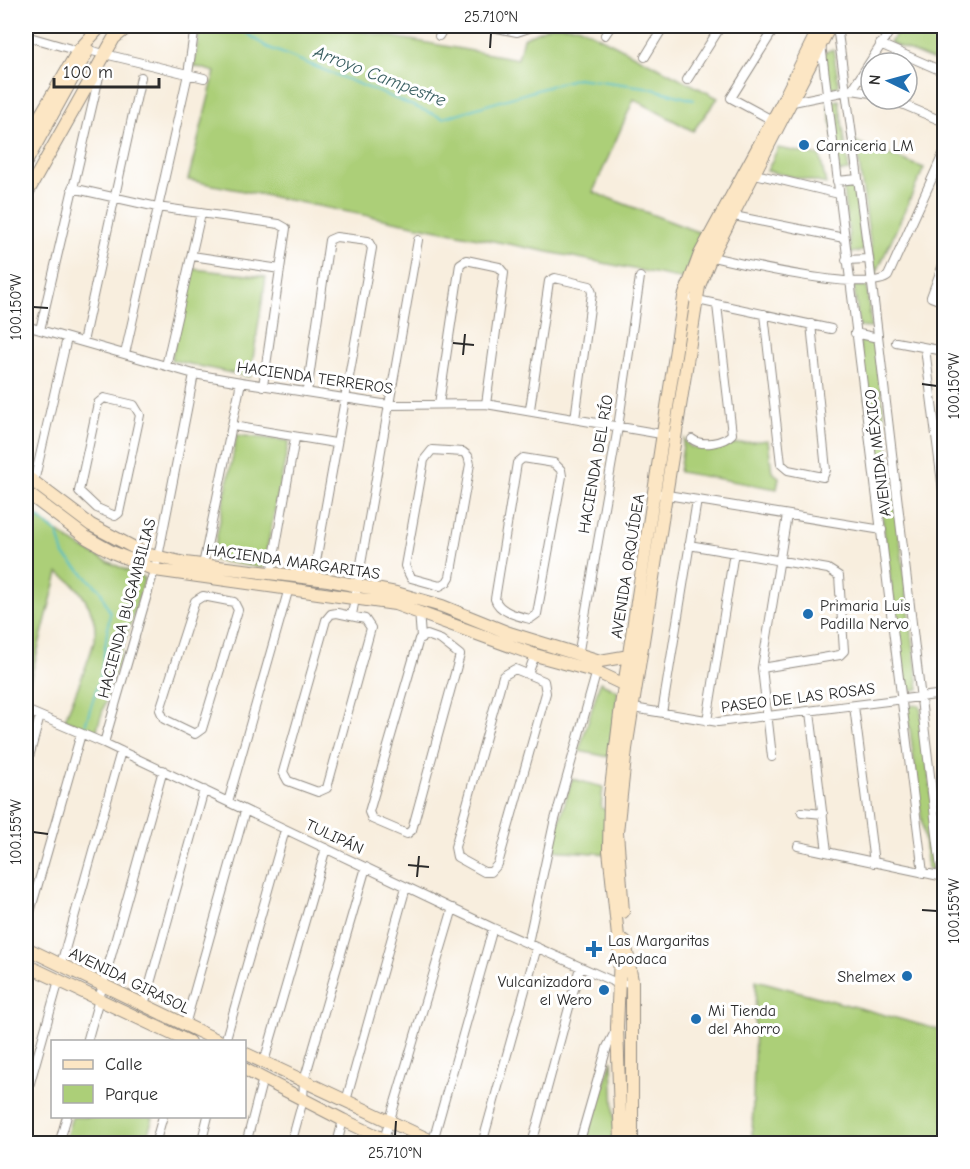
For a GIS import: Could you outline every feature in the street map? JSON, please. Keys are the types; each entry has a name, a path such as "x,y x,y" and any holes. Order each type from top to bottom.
{"street":[{"path":"26,140 101,26"},
{"path":"26,195 103,56 114,38 129,26"},
{"path":"125,354 188,74 195,26"},
{"path":"440,36 445,26"},
{"path":"486,26 517,32 535,26"},
{"path":"605,35 611,26"},
{"path":"645,57 664,26"},
{"path":"687,80 721,26"},
{"path":"772,120 731,98 776,26"},
{"name":"AVENIDA ORQUÍDEA","path":"632,1143 624,1067 617,1027 618,928 608,825 690,299 705,256 787,103 821,46 822,26"},
{"name":"AVENIDA ORQUÍDEA","path":"750,173 772,120 787,103 822,26"},
{"name":"AVENIDA MÉXICO","path":"837,26 849,91 943,877"},
{"path":"849,91 893,26"},
{"path":"26,36 204,78"},
{"path":"880,44 945,72"},
{"name":"AVENIDA MÉXICO","path":"821,46 923,873"},
{"path":"26,162 83,51"},
{"path":"40,330 103,56"},
{"path":"83,342 141,77"},
{"path":"787,103 849,91 859,92"},
{"path":"919,111 945,122"},
{"path":"705,256 850,284 884,280 888,276 945,152"},
{"path":"750,173 839,194"},
{"path":"837,181 858,179"},
{"path":"72,188 157,207 279,224 286,231 263,386"},
{"path":"166,366 201,213"},
{"path":"729,215 844,238"},
{"path":"307,392 329,240 336,237 368,241 372,249 346,399 335,443 313,578"},
{"path":"352,615 418,240"},
{"path":"192,256 280,269"},
{"path":"846,260 869,259"},
{"path":"439,404 460,264 466,260 499,267 504,273 486,404"},
{"path":"945,262 931,292 931,297 935,300 945,302"},
{"name":"HACIENDA DEL RÍO","path":"578,656 618,427 640,277"},
{"path":"530,409 549,281 555,278 585,283 590,286 592,293 575,419"},
{"path":"690,299 831,329"},
{"path":"692,439 705,444 728,438 732,434 717,304"},
{"path":"764,314 781,464 788,470 823,477 826,470 811,324"},
{"name":"HACIENDA TERREROS","path":"26,326 194,374 263,386 389,405 486,404 530,409 670,435"},
{"path":"855,333 878,339"},
{"path":"28,484 67,338"},
{"path":"896,342 945,351"},
{"path":"926,348 945,499"},
{"name":"HACIENDA BUGAMBILIAS","path":"104,743 157,563 194,374"},
{"path":"204,565 241,382"},
{"path":"108,398 134,405 141,415 119,513 112,516 97,508 82,495 79,489 98,403 108,398"},
{"path":"233,426 335,443"},
{"path":"271,574 295,438"},
{"path":"432,450 463,452 468,456 470,464 450,577 440,586 426,584 411,578 405,567 424,460 432,450"},
{"path":"523,458 554,463 561,470 562,476 537,614 530,619 515,615 498,605 495,599 517,464 523,458"},
{"name":"HACIENDA MARGARITAS","path":"28,484 91,525 157,563 220,579 290,588 357,591"},
{"name":"HACIENDA MARGARITAS","path":"28,484 87,538 132,562 204,565 313,578 422,606 507,639 535,655 598,666 634,655"},
{"path":"661,494 882,531"},
{"path":"662,713 697,500"},
{"path":"87,538 97,508"},
{"path":"772,757 762,668 787,515"},
{"path":"689,545 828,569 838,576 845,646 840,655 762,668"},
{"path":"707,721 734,552"},
{"path":"217,597 220,579"},
{"path":"421,637 427,635 441,640 459,652 460,658 412,830 406,834 372,819 369,812 421,637 422,606 426,584"},
{"path":"228,802 290,588"},
{"path":"203,596 217,597 236,602 238,610 202,729 191,733 164,719 160,710 161,704 195,601 203,596"},
{"name":"HACIENDA MARGARITAS","path":"422,606 450,622 578,656 598,666 629,687"},
{"path":"333,614 352,615 368,621 371,628 327,788 318,792 288,782 284,776 284,769 327,620 333,614"},
{"path":"507,639 515,615"},
{"path":"441,640 450,622"},
{"path":"528,674 535,655"},
{"path":"528,943 555,823 598,666"},
{"path":"510,670 528,674 544,681 546,693 498,864 492,872 484,872 457,857 455,847 503,676 510,670"},
{"name":"PASEO DE LAS ROSAS","path":"626,707 707,721 768,717 945,694"},
{"path":"854,706 874,863"},
{"name":"AVENIDA ORQUÍDEA","path":"621,1143 624,1067 632,998 617,832 626,707"},
{"name":"TULIPÁN","path":"26,710 163,770 493,928 619,984"},
{"path":"810,712 827,852"},
{"path":"26,768 40,716"},
{"path":"26,926 81,734"},
{"path":"61,964 121,751"},
{"path":"87,1040 163,770"},
{"path":"144,1005 204,790"},
{"path":"185,1025 245,811"},
{"path":"802,812 823,814"},
{"path":"937,829 945,813"},
{"path":"223,1040 285,830"},
{"path":"798,846 943,877"},
{"path":"264,1062 326,848"},
{"path":"291,1143 303,1100 304,1081 366,867"},
{"path":"346,1101 406,886"},
{"path":"246,1070 387,1142 390,1122 453,908"},
{"path":"246,1054 436,1142 493,928"},
{"path":"482,1143 537,947"},
{"name":"AVENIDA GIRASOL","path":"26,948 221,1040"},
{"name":"AVENIDA GIRASOL","path":"26,965 184,1040"},
{"path":"532,1143 580,967"},
{"path":"26,1097 59,980"},
{"path":"632,981 619,984 632,998"},
{"path":"579,1143 607,1047 617,1027"},
{"path":"246,1143 263,1078"},
{"path":"59,1143 66,1118"},
{"path":"155,1143 162,1118"},
{"path":"201,1143 207,1118"},
{"path":"337,1143 343,1120"}],"green space":[{"path":"200,26 331,26 518,59 523,38 550,26 578,26 718,98 693,131 634,99 593,192 703,234 683,279 188,180 215,72 194,66"},
{"path":"901,26 944,26 944,65 919,55 919,51 910,51 890,43"},
{"path":"833,49 839,86 828,89 823,53"},
{"path":"839,100 849,171 839,172 828,102"},
{"path":"856,142 924,168 875,276"},
{"path":"778,148 820,156 826,184 767,171"},
{"path":"855,187 863,251 851,253 843,189"},
{"path":"193,269 266,277 250,377 171,360"},
{"path":"854,285 867,287 871,328 859,327"},
{"path":"859,340 875,344 919,689 905,691"},
{"path":"237,435 289,441 263,568 212,560"},
{"path":"684,439 690,447 697,448 768,440 772,472 779,477 777,489 679,472"},
{"path":"26,507 82,548 145,578 96,732 65,719 91,652 95,626 85,599 72,583 58,573 26,695"},
{"path":"600,682 618,691 609,757 579,751"},
{"path":"920,705 941,871 928,869 907,706"},
{"path":"572,779 603,787 601,808 607,810 607,854 551,850"},
{"path":"756,980 944,1031 944,1143 752,1143"},
{"path":"612,1060 615,1143 585,1143"},
{"path":"72,1118 153,1118 145,1143 64,1143"}],"waterway":[{"name":"Arroyo Campestre","path":"236,26 267,47 443,118 577,78 645,87 694,100"},
{"path":"26,507 58,534 64,555 100,590 110,613 101,674 84,729"}],"place":[{"name":"Carniceria LM","path":"804,145"},
{"name":"Primaria Luis Padilla Nervo","path":"808,614"},
{"name":"Las Margaritas Apodaca","path":"594,949"},
{"name":"Shelmex","path":"907,976"},
{"name":"Vulcanizadora el Wero","path":"604,990"},
{"name":"Mi Tienda del Ahorro","path":"696,1019"}]}
